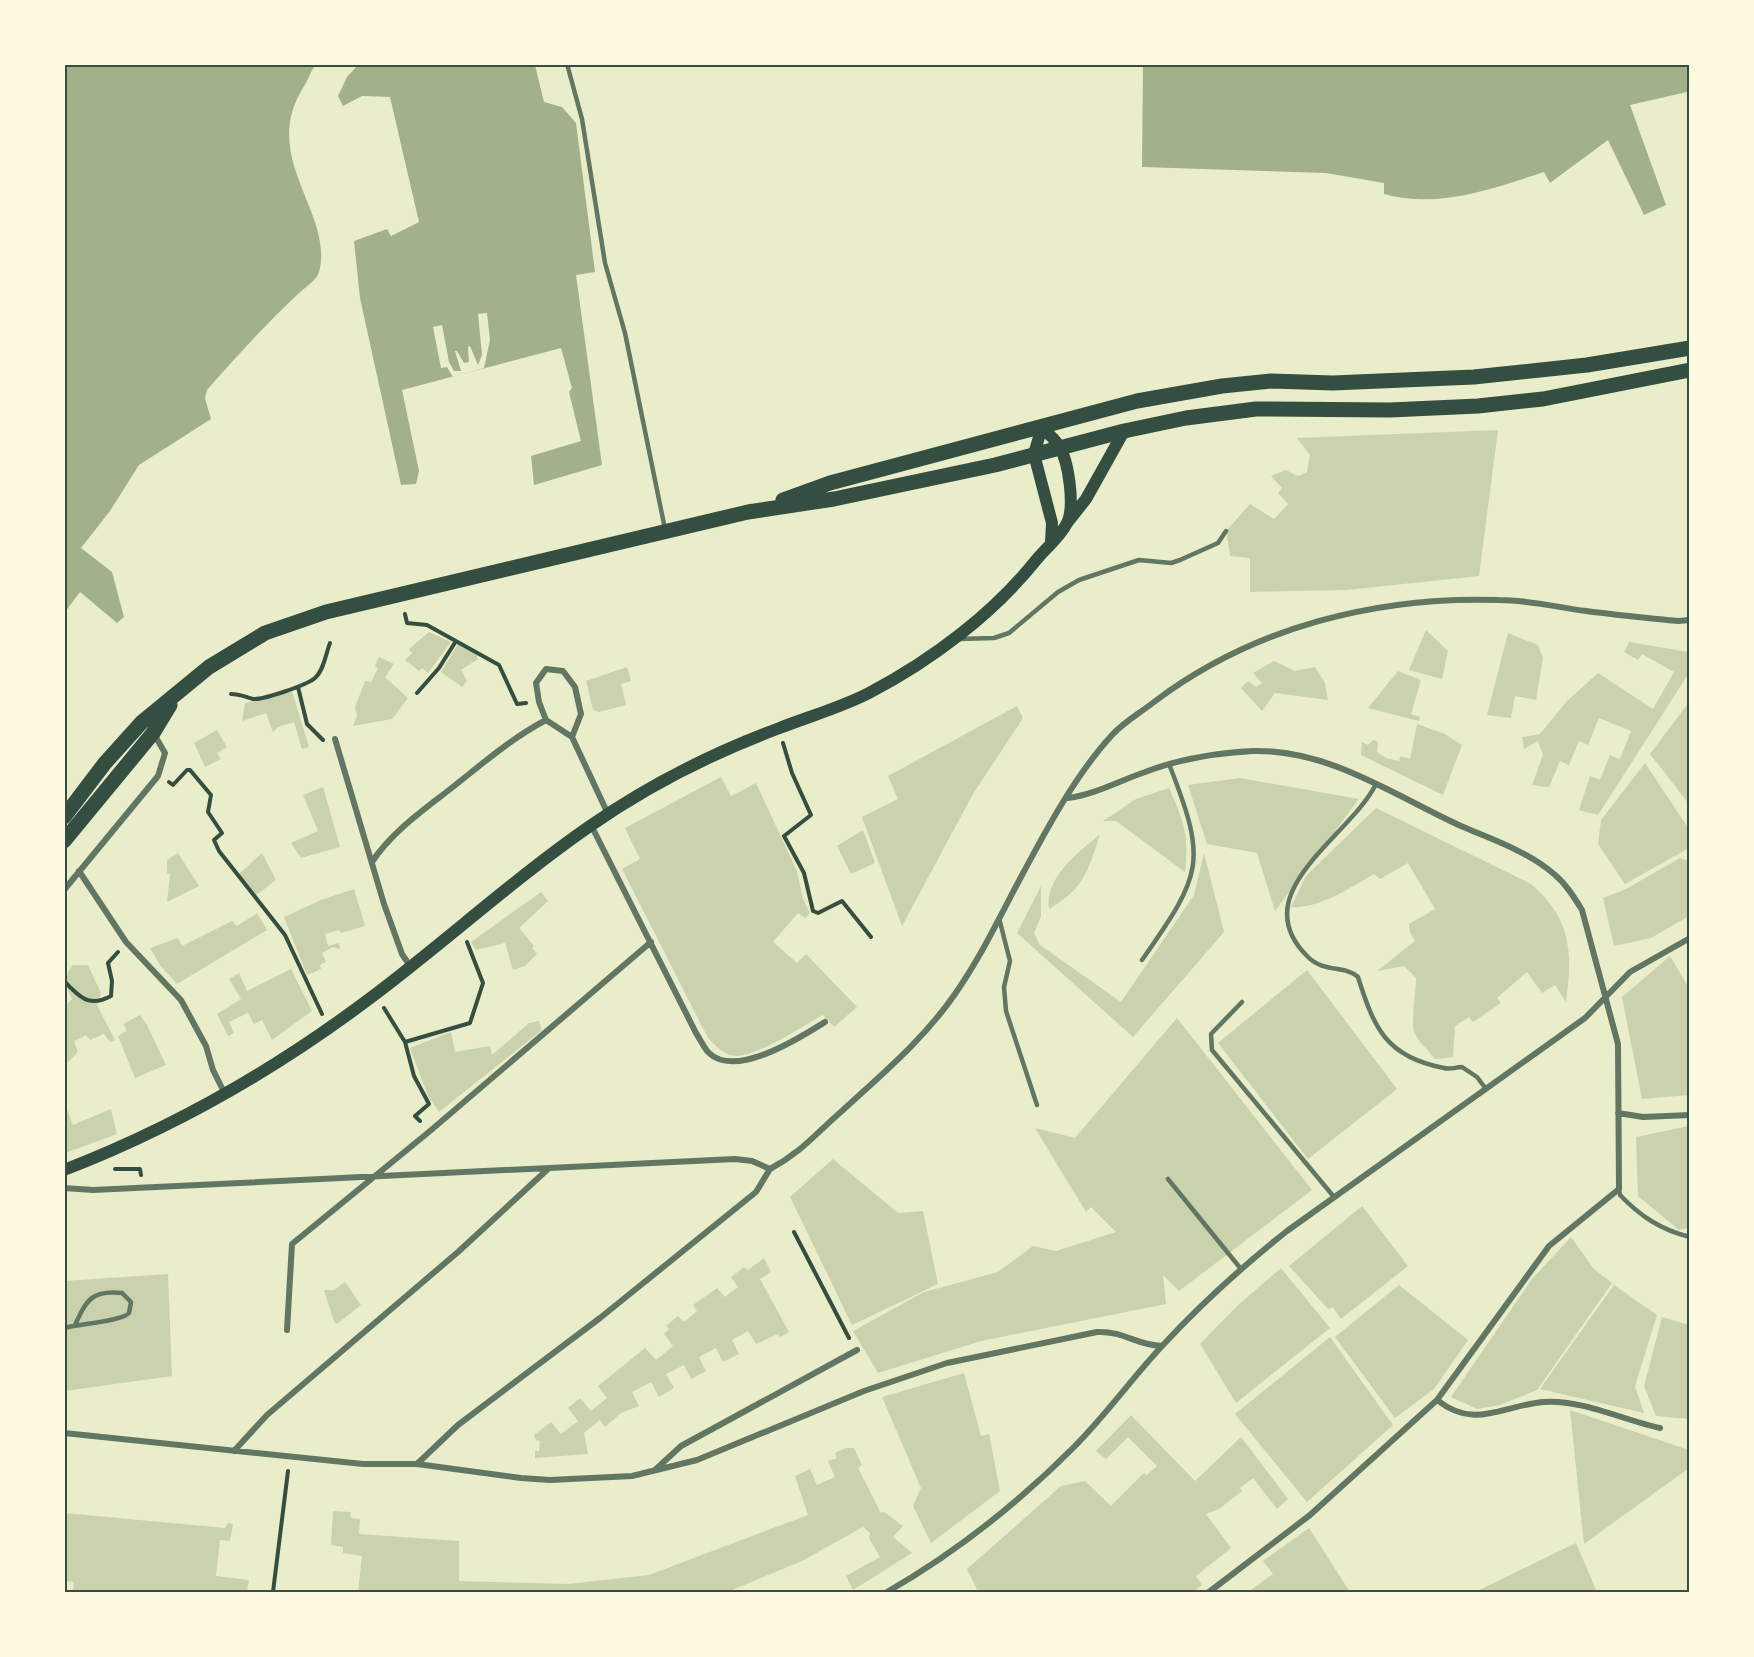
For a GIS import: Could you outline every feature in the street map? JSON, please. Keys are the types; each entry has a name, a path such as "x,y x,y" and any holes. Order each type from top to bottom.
{"main road":[{"path":"748,512 830,483 1137,401 1222,386 1271,381 1333,383 1474,377 1587,365 1689,348"},
{"path":"64,817 105,763 142,722 209,667 234,650 265,633 295,621 379,598 748,512 834,499 995,465 1124,431 1186,418 1256,410 1390,410 1543,399 1689,370"},
{"path":"1041,427 1060,447 1070,485 1067,523"},
{"path":"1041,427 1034,454 1052,523 1051,542"},
{"path":"64,1170 170,1124 225,1095 329,1028 376,994 591,825 676,776 778,728 866,695 911,669 953,639 1016,586 1086,500 1124,431"},
{"path":"64,842 153,734 175,697"}],"street":[{"path":"417,1464 458,1425 600,1318 756,1192 770,1169 810,1143 832,1119 912,1046 954,996 1034,852 1092,759 1115,732 1169,690 1248,645 1335,616 1400,602 1500,600 1534,602 1629,616 1689,620"},
{"path":"572,737 581,714 575,687 568,675 551,668 542,672 536,683 539,702 546,720 572,737 608,815"},
{"path":"372,862 386,842 447,792 517,736 546,720"},
{"path":"64,890 158,776 165,753 142,722"},
{"path":"335,739 402,954 410,966"},
{"path":"1068,798 1101,791 1169,764 1200,757 1255,751 1293,756 1340,768 1376,784 1502,842 1554,874 1582,910 1618,1044 1619,1189 1549,1246 1437,1400 1310,1515 1209,1593"},
{"path":"591,825 696,1033 709,1053 715,1057 737,1061 770,1053 825,1022"},
{"path":"79,872 126,942 181,1000 206,1046 213,1070 225,1095"},
{"path":"887,1593 953,1551 1019,1498 1114,1406 1161,1346 1240,1269 1334,1197 1585,1018 1630,972 1689,938"},
{"path":"288,1330 292,1244 376,1177 651,942"},
{"path":"1618,1113 1643,1117 1689,1115"},
{"path":"64,1188 93,1190 735,1159 752,1161 770,1169"},
{"path":"234,1451 267,1415 458,1252 548,1169"},
{"path":"64,1433 363,1464 417,1464 550,1480 632,1476 697,1460 864,1390 947,1363 1097,1332 1115,1331 1145,1345 1161,1346"},
{"path":"655,1471 681,1446 857,1350"},
{"path":"1437,1400 1459,1414 1477,1416 1544,1402 1574,1405 1660,1428"}],"lane":[{"path":"567,64 582,118 604,263 623,324 665,531"},
{"path":"953,639 994,638 1009,633 1058,592 1079,580 1138,560 1171,563 1218,543 1226,531"},
{"path":"1143,960 1179,904 1194,870 1193,832 1169,764"},
{"path":"1376,784 1367,802 1297,880 1287,902 1287,925 1299,947 1316,964 1323,968 1352,972 1358,977 1372,1020 1382,1037 1406,1054 1445,1069 1462,1067 1477,1077 1486,1089"},
{"path":"999,918 1010,961 1004,987 1004,1004 1037,1105"},
{"path":"1242,1002 1211,1034 1212,1050 1334,1197"},
{"path":"1168,1179 1240,1269"},
{"path":"1619,1189 1620,1196 1647,1220 1669,1232 1689,1237"},
{"path":"64,1328 122,1319 129,1313 130,1302 122,1293 95,1294 85,1304 75,1325"}],"path":[{"path":"405,614 407,623 428,625 499,665 517,704 539,702"},
{"path":"417,693 456,641"},
{"path":"231,694 243,694 254,699 298,686 315,678 320,672 330,643"},
{"path":"298,686 309,729 319,739 335,739"},
{"path":"778,728 792,773 811,815 784,836 804,873 813,911 818,913 842,901 871,937"},
{"path":"173,784 187,770 190,770 211,795 208,812 222,833 214,840 219,851 285,935 329,1028"},
{"path":"405,1042 470,1023 475,1001 483,983 461,928"},
{"path":"64,981 80,999 95,1002 111,996 112,981 108,963 126,942"},
{"path":"376,994 405,1042 414,1076 429,1104 418,1113"},
{"path":"117,1170 140,1169"},
{"path":"794,1232 847,1336 857,1350"},
{"path":"256,1593 273,1592 288,1455"}],"shaded area":[{"path":"65,65 316,65 292,114 289,138 300,185 317,229 321,250 318,275 262,329 207,390 205,398 211,419 139,465 110,511 81,548 112,572 124,617 117,623 80,592 65,612"},
{"path":"358,65 535,65 544,102 562,107 576,123 595,272 576,275 602,465 534,485 531,456 581,441 569,392 572,388 561,348 402,390 419,471 416,484 401,485 360,298 354,241 387,229 391,236 419,222 390,97 362,96 343,106 338,96 347,77"},
{"path":"1141,65 1689,65 1689,98 1687,92 1630,105 1666,205 1644,215 1608,140 1550,183 1544,172 1505,185 1445,198 1404,198 1384,194 1384,183 1326,173 1142,167 1143,67"},
{"path":"1498,430 1479,576 1347,590 1250,592 1250,558 1230,556 1226,531 1250,504 1274,519 1288,504 1278,493 1282,488 1271,476 1286,470 1298,476 1307,472 1310,455 1297,438"},
{"path":"1426,630 1448,651 1442,679 1409,670"},
{"path":"429,632 451,642 428,673 422,668 419,671 405,660 412,653 409,649"},
{"path":"1508,633 1538,645 1543,658 1536,700 1515,696 1511,718 1487,715"},
{"path":"1629,642 1689,652 1689,673 1598,815 1579,810 1590,776 1600,780 1610,755 1620,759 1631,731 1599,718 1588,745 1579,741 1569,765 1560,761 1549,787 1532,785 1543,755 1538,741 1524,749 1522,737 1540,734 1567,701 1598,673 1653,709 1674,672 1642,654 1638,660 1624,652"},
{"path":"458,644 477,655 478,659 461,670 467,681 462,687 441,672"},
{"path":"379,657 394,664 385,677 408,698 392,719 353,726 357,716 355,707 365,681 371,682 378,668 375,666"},
{"path":"1274,661 1295,671 1315,667 1325,683 1328,700 1275,693 1262,711 1241,688 1248,681 1256,687 1262,683 1253,673"},
{"path":"627,667 631,681 621,684 626,705 599,712 593,710 586,681"},
{"path":"1398,671 1421,680 1411,714 1420,717 1419,721 1368,708"},
{"path":"292,691 309,747 302,749 294,722 278,727 273,732 266,713 242,721 245,703"},
{"path":"1690,702 1689,804 1650,754"},
{"path":"1017,706 1023,718 973,794 902,926 862,817 898,799 888,776"},
{"path":"1417,724 1445,734 1462,745 1443,795 1361,755 1362,742 1368,745 1373,740 1378,742 1377,752 1386,758 1399,761 1400,756 1410,759"},
{"path":"217,730 227,747 217,753 221,759 205,767 194,743"},
{"path":"1645,763 1689,829 1689,848 1625,884 1598,844 1601,820"},
{"path":"721,777 731,796 756,783 797,871 803,899 810,913 805,918 798,913 773,942 797,963 806,954 857,1007 834,1027 823,1015 768,1046 736,1056 724,1052 708,1038 622,869 640,859 625,828"},
{"path":"1240,778 1359,799 1275,911 1257,853 1207,844 1188,785"},
{"path":"323,787 340,847 301,858 291,843 318,831 303,795"},
{"path":"1169,788 1186,838 1185,872 1116,821 1103,821 1136,799"},
{"path":"1376,808 1531,884 1544,897 1554,910 1566,937 1569,967 1566,1002 1555,985 1542,993 1527,972 1497,998 1501,1003 1473,1022 1469,1017 1455,1026 1453,1057 1435,1059 1413,1028 1416,978 1404,966 1377,971 1415,941 1409,924 1435,909 1408,863 1380,879 1374,874 1324,901 1302,907 1291,907 1306,876"},
{"path":"863,830 875,863 851,874 837,846"},
{"path":"1100,834 1083,878 1070,894 1049,909 1049,898 1057,876 1073,857"},
{"path":"178,853 199,886 167,902 170,874 167,873 167,860"},
{"path":"262,853 276,880 255,896 239,874"},
{"path":"1204,853 1224,932 1133,1037 1017,933 1041,886 1041,916 1034,933 1040,945 1121,1002 1194,895"},
{"path":"1680,858 1689,861 1689,916 1651,938 1614,946 1603,898 1626,889"},
{"path":"354,889 365,926 341,933 339,930 325,934 328,946 339,943 340,949 333,947 322,953 326,962 320,965 321,969 307,975 284,917 321,900"},
{"path":"541,892 548,901 519,928 534,946 532,948 537,954 525,966 513,970 505,943 476,950 471,942"},
{"path":"257,913 267,930 177,984 160,965 150,948 178,938 182,946 232,921 237,926"},
{"path":"1670,956 1689,988 1689,1095 1642,1099 1622,997"},
{"path":"73,965 88,965 101,993 97,1005 115,1040 110,1042 104,1034 90,1040 86,1035 74,1041 78,1052 65,1065 65,1006 72,999 66,978"},
{"path":"291,969 312,1011 272,1040 262,1020 254,1024 248,1013 229,1022 234,1033 228,1036 217,1014 241,999 229,979 239,973 247,991"},
{"path":"1307,970 1397,1089 1308,1159 1218,1043"},
{"path":"140,1015 166,1065 135,1078 118,1036 127,1031 123,1024"},
{"path":"1177,1018 1312,1190 1179,1291 1163,1275 1166,1304 981,1341 878,1373 853,1331 924,1292 998,1272 1033,1246 1056,1251 1116,1232 1091,1207 1086,1212 1035,1128 1075,1138"},
{"path":"539,1021 542,1030 439,1112 428,1096 410,1048 451,1032 455,1052 490,1046 492,1055 529,1023"},
{"path":"65,1104 73,1125 111,1109 117,1134 65,1153"},
{"path":"1689,1126 1689,1228 1679,1230 1638,1196 1636,1137"},
{"path":"833,1159 898,1213 923,1211 938,1284 852,1325 790,1197"},
{"path":"1362,1206 1408,1266 1341,1319 1333,1307 1328,1309 1289,1266"},
{"path":"1571,1237 1594,1269 1612,1283 1537,1390 1500,1405 1477,1409 1451,1397 1532,1279"},
{"path":"764,1258 771,1272 760,1279 789,1332 780,1337 778,1334 756,1344 748,1331 732,1340 739,1354 723,1362 716,1348 699,1357 706,1371 691,1379 684,1365 666,1374 674,1388 659,1397 651,1382 632,1392 639,1406 621,1413 605,1427 600,1420 584,1433 588,1454 535,1458 535,1451 539,1451 540,1441 536,1440 534,1435 551,1422 561,1434 578,1421 568,1408 580,1398 591,1411 607,1398 598,1386 645,1348 656,1360 673,1346 664,1334 669,1329 666,1326 678,1316 684,1322 697,1311 693,1305 717,1288 725,1297 738,1287 731,1277 744,1267 748,1270"},
{"path":"1281,1268 1330,1328 1236,1403 1200,1344 1238,1305"},
{"path":"168,1274 172,1376 65,1391 64,1281"},
{"path":"345,1282 361,1305 337,1324 334,1322 324,1290 334,1290"},
{"path":"1399,1285 1468,1340 1434,1389 1395,1418 1335,1337"},
{"path":"1614,1285 1657,1315 1635,1386 1644,1413 1540,1389"},
{"path":"1662,1317 1689,1325 1689,1419 1656,1416 1644,1386"},
{"path":"1330,1337 1393,1425 1307,1502 1235,1414"},
{"path":"964,1373 981,1436 989,1434 1000,1491 931,1543 913,1506 921,1488 882,1397"},
{"path":"1570,1410 1689,1450 1689,1468 1584,1544"},
{"path":"1131,1415 1195,1481 1241,1437 1288,1499 1277,1509 1253,1478 1240,1488 1242,1491 1219,1509 1206,1514 1231,1548 1196,1576 1202,1585 1193,1592 978,1592 967,1569 1061,1486 1085,1481 1111,1506 1144,1473 1147,1475 1157,1466 1128,1437 1106,1459 1096,1451"},
{"path":"846,1448 854,1448 862,1465 858,1468 881,1513 884,1512 903,1526 893,1537 912,1553 853,1590 846,1576 880,1557 869,1538 870,1533 863,1527 802,1561 727,1592 358,1592 362,1556 343,1553 343,1547 331,1545 333,1511 350,1512 351,1518 360,1519 359,1534 459,1541 459,1581 568,1584 649,1575 808,1515 795,1476 810,1469 817,1485 835,1477 828,1461 837,1458 835,1453"},
{"path":"65,1513 225,1528 228,1523 233,1524 230,1541 220,1540 216,1576 249,1580 247,1592 73,1592 74,1582 65,1581"},
{"path":"1309,1528 1350,1592 1248,1592 1273,1574 1263,1561"},
{"path":"1576,1543 1597,1592 1475,1592"}],"pier":[{"path":"487,313 490,340 484,368 453,377 447,367 441,368 433,327 442,325 449,362 454,371 461,371 455,351 464,363 469,362 468,347 470,346 478,365 482,355 478,314"}]}
